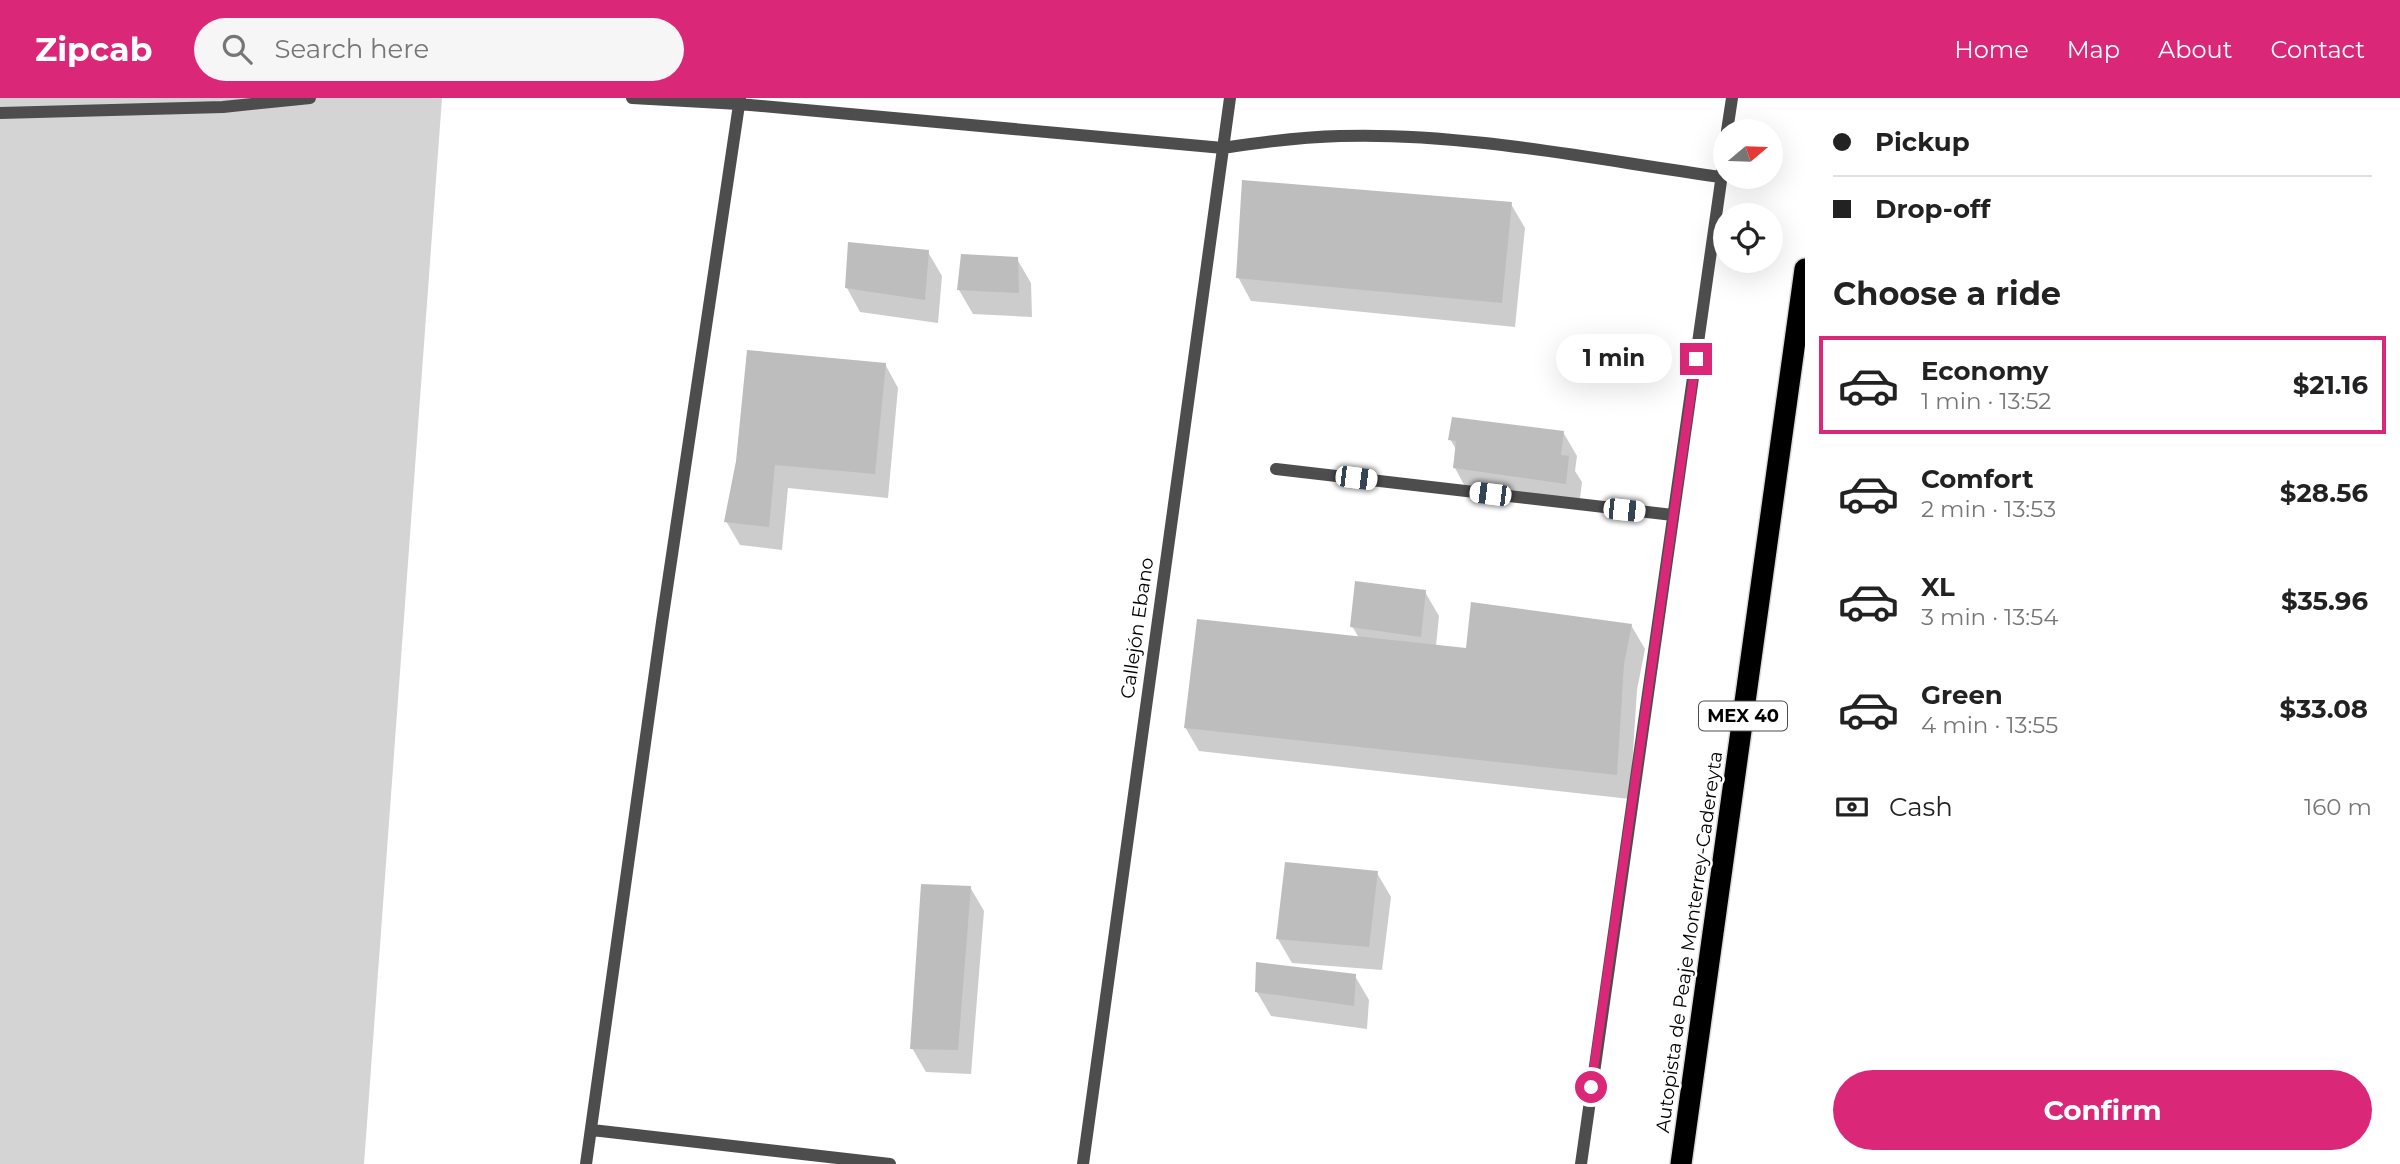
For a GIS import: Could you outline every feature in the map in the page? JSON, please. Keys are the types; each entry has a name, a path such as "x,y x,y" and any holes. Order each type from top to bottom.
{"highway":[{"name":"Autopista de Peaje Monterrey-Cadereyta","path":"1681,1164 1805,269"}],"street":[{"path":"0,113 223,107 310,98"},
{"path":"632,98 740,101 1223,148 1271,140 1341,135 1460,140 1713,176"},
{"name":"Callejón Ebano","path":"1083,1164 1230,98"},
{"path":"1729,119 1732,98"},
{"path":"586,1164 662,622 740,101"},
{"path":"1581,1164 1719,189"},
{"path":"1276,469 1674,515"},
{"path":"592,1130 890,1164"}],"shaded area":[{"path":"0,98 442,98 364,1164 0,1164"}],"building":[{"path":"1242,180 1512,202 1502,303 1236,278"},
{"path":"848,242 929,250 925,300 845,288"},
{"path":"961,254 1018,257 1019,293 957,290"},
{"path":"747,350 886,363 875,474 775,465 769,527 724,522 736,461"},
{"path":"1452,417 1564,431 1561,455 1569,456 1566,484 1453,468 1456,441 1448,440"},
{"path":"1355,581 1426,590 1421,637 1350,627"},
{"path":"1471,602 1632,624 1624,664 1617,775 1184,728 1197,619 1466,648"},
{"path":"1285,862 1378,871 1369,947 1276,939"},
{"path":"921,884 971,886 958,1050 910,1049"},
{"path":"1256,962 1356,974 1354,1006 1255,992"}],"route":[{"path":"1591,1087 1696,359"}]}
